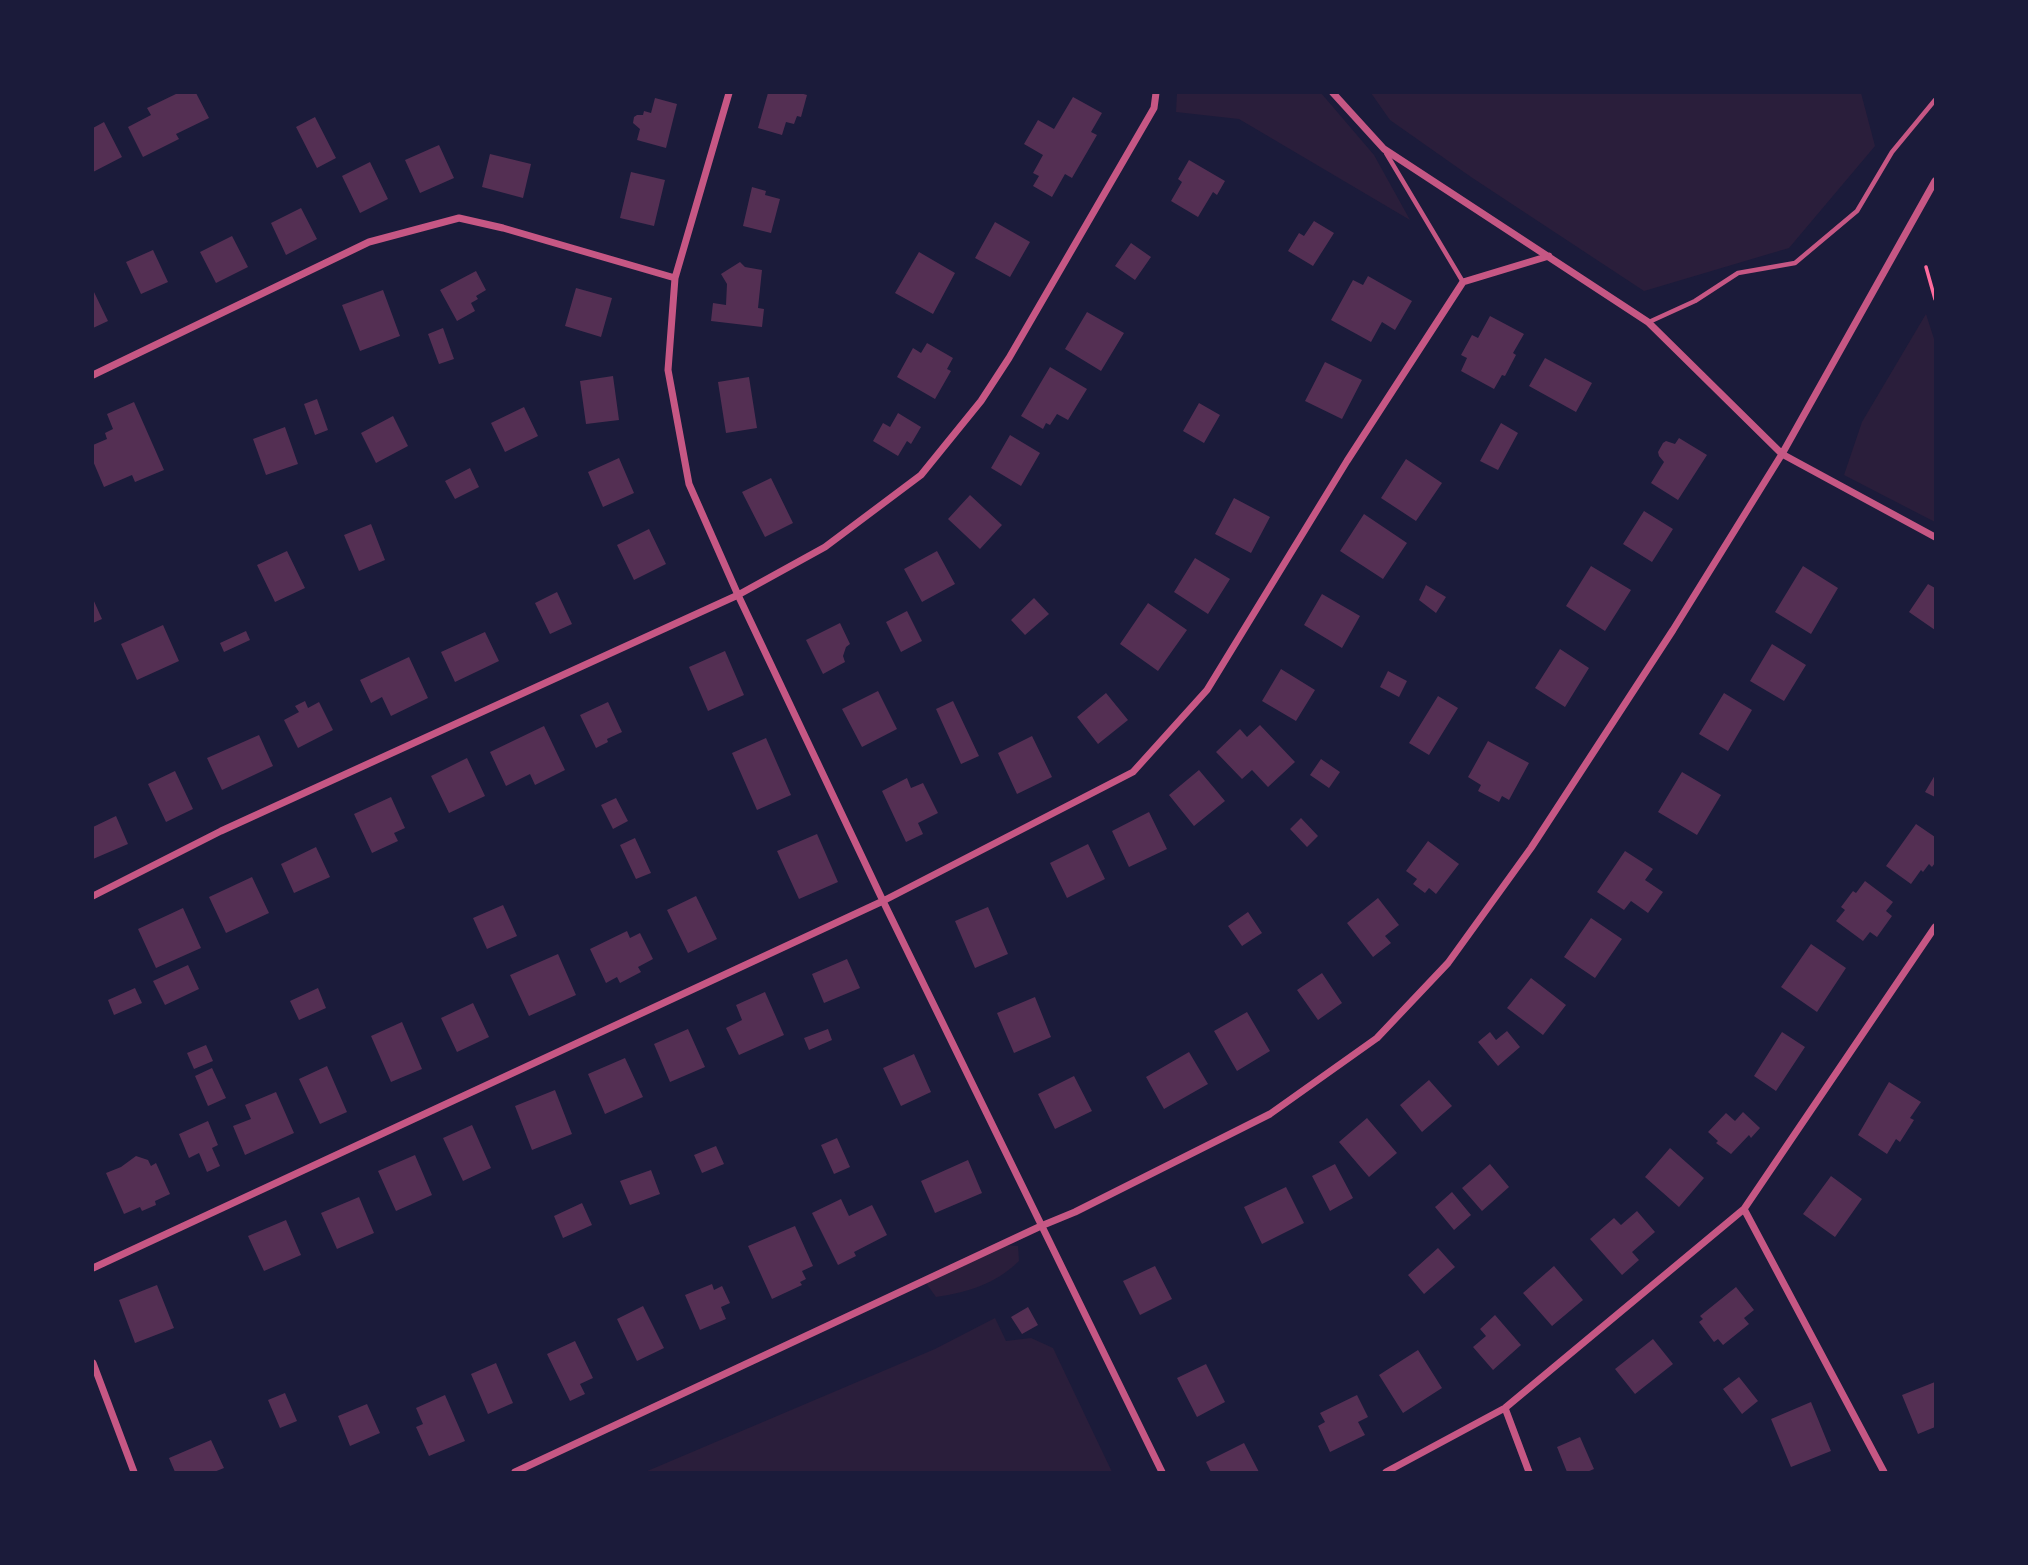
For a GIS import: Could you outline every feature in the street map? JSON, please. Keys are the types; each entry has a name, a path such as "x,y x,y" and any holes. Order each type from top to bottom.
{"street":[{"path":"729,93 675,278 667,370 689,484 738,595 883,901 1162,1472"},
{"path":"93,896 222,831 738,595 825,547 921,475 981,401 1009,358 1154,108 1156,93"},
{"path":"1333,93 1384,149 1648,322 1782,454 1935,537"},
{"path":"515,1472 1075,1212 1270,1114 1377,1038 1448,963 1531,848 1674,630 1782,454 1935,181"},
{"path":"93,376 369,242 458,218 503,228 675,278"},
{"path":"93,1268 883,901 1133,772 1207,690 1347,461 1463,282 1549,256"},
{"path":"1387,1472 1505,1409 1744,1209 1935,929"},
{"path":"1744,1209 1884,1472"},
{"path":"93,1363 134,1472"},
{"path":"1505,1409 1529,1472"}],"lane":[{"path":"1648,322 1695,301 1738,273 1795,263 1857,211 1892,152 1935,100"},
{"path":"1384,149 1463,282"}],"path":[{"path":"1926,267 1935,299"}],"shaded area":[{"path":"1177,93 1321,93 1374,155 1410,220 1239,119 1176,112"},
{"path":"1371,93 1861,93 1875,146 1789,248 1644,291 1390,120"},
{"path":"1926,314 1935,342 1935,522 1844,475 1862,422"},
{"path":"1002,1245 1018,1246 1019,1261 991,1281 936,1297 926,1283"},
{"path":"995,1318 1006,1341 1031,1338 1053,1348 1112,1472 645,1472 935,1349"}],"building":[{"path":"178,93 196,93 209,118 176,134 179,139 143,157 128,127 151,115 147,108"},
{"path":"768,93 807,95 801,117 797,116 794,124 786,122 782,135 758,128"},
{"path":"1073,97 1102,113 1091,132 1097,135 1072,178 1065,174 1052,197 1033,186 1039,176 1033,173 1043,155 1024,144 1038,120 1054,129"},
{"path":"655,98 677,104 666,148 637,140 640,129 633,123 634,117 643,115 644,111 651,113"},
{"path":"315,117 336,158 317,168 296,127"},
{"path":"104,122 122,157 93,172 93,128"},
{"path":"439,145 454,178 420,193 405,160"},
{"path":"490,154 531,164 523,198 482,187"},
{"path":"1189,160 1225,181 1217,195 1213,192 1198,217 1171,201 1182,182 1178,179"},
{"path":"370,162 388,199 360,213 342,176"},
{"path":"631,172 665,180 654,226 620,218"},
{"path":"752,187 766,191 765,195 780,199 771,233 743,226"},
{"path":"301,208 317,239 286,255 271,223"},
{"path":"1314,221 1334,233 1313,266 1288,251 1299,233 1304,236"},
{"path":"995,222 1030,242 1010,277 975,258"},
{"path":"232,236 248,267 216,283 200,252"},
{"path":"1131,243 1151,257 1135,280 1115,266"},
{"path":"153,250 168,282 141,294 126,262"},
{"path":"919,252 955,273 933,314 895,293"},
{"path":"740,262 745,267 762,270 758,308 764,309 762,327 711,321 713,303 726,305 727,284 721,274"},
{"path":"476,271 486,290 471,303 475,311 457,321 440,290"},
{"path":"1368,276 1412,301 1395,330 1382,322 1371,342 1331,320 1353,280 1363,285"},
{"path":"576,288 612,298 601,337 565,326"},
{"path":"93,290 108,321 93,328"},
{"path":"383,290 400,336 360,351 342,305"},
{"path":"1087,312 1124,333 1101,371 1065,349"},
{"path":"1490,316 1524,334 1513,353 1516,355 1505,376 1502,375 1494,389 1461,371 1467,358 1461,355 1472,335 1478,338"},
{"path":"443,328 454,359 439,364 428,334"},
{"path":"927,343 953,358 947,369 951,371 935,399 897,377 913,348 921,353"},
{"path":"1545,358 1592,383 1576,412 1529,386"},
{"path":"1325,362 1362,380 1342,419 1305,401"},
{"path":"1050,367 1087,389 1068,420 1057,414 1050,425 1046,423 1043,429 1021,416"},
{"path":"613,376 619,420 586,424 580,381"},
{"path":"749,377 757,428 726,433 718,382"},
{"path":"317,399 328,430 315,435 304,404"},
{"path":"134,402 164,470 135,482 132,475 104,487 93,461 93,445 107,439 105,433 113,429 107,414"},
{"path":"1199,403 1220,415 1204,443 1183,431"},
{"path":"524,407 538,436 505,452 491,423"},
{"path":"898,413 921,427 911,444 907,441 898,456 873,441 883,423 890,427"},
{"path":"393,416 408,446 376,463 361,433"},
{"path":"1501,423 1518,433 1498,470 1480,461"},
{"path":"285,427 298,464 266,475 253,439"},
{"path":"1010,435 1040,453 1021,486 991,468"},
{"path":"1679,438 1707,455 1678,500 1651,483 1664,462 1658,452 1663,443 1666,441 1675,444"},
{"path":"619,458 634,493 603,507 588,472"},
{"path":"1406,459 1442,483 1416,521 1381,498"},
{"path":"470,468 479,487 455,499 445,481"},
{"path":"771,478 793,523 765,537 742,492"},
{"path":"970,495 1002,525 980,549 948,519"},
{"path":"1234,498 1270,517 1251,553 1215,534"},
{"path":"1644,511 1673,529 1652,562 1623,544"},
{"path":"1364,514 1407,543 1383,579 1340,551"},
{"path":"371,524 385,560 359,571 344,535"},
{"path":"649,529 666,564 634,580 617,545"},
{"path":"287,551 305,588 275,602 257,565"},
{"path":"937,551 955,584 922,602 904,569"},
{"path":"1195,558 1230,579 1208,614 1174,592"},
{"path":"1591,566 1631,590 1605,631 1566,606"},
{"path":"1803,566 1838,588 1811,634 1775,612"},
{"path":"1928,584 1935,588 1935,630 1909,612"},
{"path":"1426,585 1446,597 1436,613 1419,600"},
{"path":"557,592 572,624 550,634 535,603"},
{"path":"1322,594 1360,616 1342,648 1304,625"},
{"path":"1034,598 1049,614 1025,635 1011,620"},
{"path":"93,599 102,619 93,623"},
{"path":"1148,603 1187,630 1158,671 1120,644"},
{"path":"907,611 922,641 901,652 886,622"},
{"path":"840,623 850,644 843,656 845,662 823,674 806,640"},
{"path":"163,625 179,661 137,680 121,644"},
{"path":"246,631 250,640 224,652 220,643"},
{"path":"485,632 499,661 455,682 441,652"},
{"path":"1772,644 1806,665 1784,701 1750,681"},
{"path":"1560,649 1589,668 1565,707 1535,688"},
{"path":"725,651 744,695 708,711 689,667"},
{"path":"409,657 428,698 391,716 382,697 371,703 360,680"},
{"path":"1281,669 1315,690 1296,721 1262,701"},
{"path":"1388,671 1407,681 1399,697 1380,687"},
{"path":"878,691 897,729 862,747 842,709"},
{"path":"1106,693 1128,720 1098,744 1077,717"},
{"path":"1724,693 1752,710 1728,751 1699,734"},
{"path":"1438,696 1458,708 1429,755 1409,743"},
{"path":"305,701 308,708 319,702 333,730 298,748 284,720 299,712 295,706"},
{"path":"953,701 979,756 961,764 936,709"},
{"path":"608,702 622,732 596,748 580,715"},
{"path":"1260,725 1295,762 1268,787 1252,770 1242,779 1216,752 1240,729 1247,737"},
{"path":"544,726 565,770 535,785 530,774 506,786 490,752"},
{"path":"259,735 273,766 222,790 207,758"},
{"path":"1032,736 1052,777 1017,794 998,753"},
{"path":"766,738 791,795 757,810 732,753"},
{"path":"1488,741 1529,763 1509,800 1502,796 1499,802 1478,791 1481,785 1468,777"},
{"path":"467,758 485,796 449,813 431,776"},
{"path":"1321,759 1340,772 1329,788 1310,775"},
{"path":"1199,770 1225,801 1194,826 1169,795"},
{"path":"175,771 193,809 166,822 148,784"},
{"path":"1682,772 1721,795 1697,835 1658,812"},
{"path":"1935,775 1935,797 1925,792"},
{"path":"907,778 911,788 923,783 938,813 918,823 923,834 906,842 882,791"},
{"path":"391,797 405,828 394,833 398,841 372,853 354,814"},
{"path":"616,798 628,821 613,829 601,805"},
{"path":"1149,812 1167,849 1129,867 1112,831"},
{"path":"116,816 128,844 93,859 93,827"},
{"path":"1301,818 1318,836 1307,847 1290,829"},
{"path":"1916,824 1935,837 1935,863 1932,867 1929,864 1923,872 1921,870 1911,884 1886,866"},
{"path":"817,834 838,882 799,899 777,851"},
{"path":"635,838 651,873 636,879 620,845"},
{"path":"1428,841 1459,864 1436,894 1429,888 1425,893 1413,884 1417,879 1406,871"},
{"path":"1088,844 1105,879 1067,898 1050,863"},
{"path":"316,847 330,877 294,893 281,864"},
{"path":"1625,851 1653,869 1645,880 1663,892 1648,913 1631,901 1624,910 1597,892"},
{"path":"252,877 269,913 226,933 209,897"},
{"path":"1865,881 1893,902 1886,911 1892,916 1877,937 1870,932 1863,941 1836,921 1845,910 1841,907"},
{"path":"696,896 717,939 688,953 667,910"},
{"path":"1378,898 1399,925 1385,936 1391,943 1373,957 1347,923"},
{"path":"503,905 517,936 487,949 473,918"},
{"path":"988,907 1008,954 975,968 955,921"},
{"path":"183,908 201,948 156,968 138,929"},
{"path":"1248,912 1262,933 1242,946 1228,926"},
{"path":"1591,918 1622,939 1595,978 1564,957"},
{"path":"627,931 630,938 640,933 653,959 638,967 641,972 620,983 617,977 606,983 590,949"},
{"path":"1811,944 1846,968 1817,1012 1781,987"},
{"path":"558,954 576,995 529,1016 510,975"},
{"path":"847,959 860,988 824,1003 812,974"},
{"path":"188,965 199,989 165,1005 153,981"},
{"path":"1322,973 1342,1003 1318,1020 1297,990"},
{"path":"1531,978 1566,1005 1543,1035 1507,1008"},
{"path":"135,988 142,1003 114,1015 108,1000"},
{"path":"318,988 326,1008 299,1020 290,1001"},
{"path":"765,992 784,1035 739,1055 726,1028 742,1020 736,1005"},
{"path":"1035,997 1051,1037 1014,1053 997,1013"},
{"path":"473,1003 489,1037 457,1052 441,1018"},
{"path":"1247,1012 1270,1051 1237,1071 1214,1031"},
{"path":"402,1022 422,1069 391,1082 371,1036"},
{"path":"688,1029 705,1067 670,1082 654,1044"},
{"path":"828,1029 832,1040 809,1050 804,1038"},
{"path":"1507,1031 1520,1047 1498,1066 1478,1042 1490,1032 1496,1040"},
{"path":"1782,1032 1805,1047 1776,1091 1754,1076"},
{"path":"206,1045 213,1061 194,1069 187,1053"},
{"path":"1189,1052 1208,1084 1164,1109 1146,1077"},
{"path":"914,1054 931,1092 901,1106 883,1068"},
{"path":"625,1058 643,1097 605,1114 588,1074"},
{"path":"327,1066 347,1112 320,1124 299,1079"},
{"path":"212,1068 226,1098 208,1106 195,1076"},
{"path":"1074,1076 1092,1111 1055,1129 1038,1094"},
{"path":"1429,1080 1452,1106 1422,1132 1400,1105"},
{"path":"1889,1082 1921,1102 1910,1118 1914,1120 1900,1142 1896,1139 1887,1154 1858,1135"},
{"path":"555,1090 572,1134 532,1150 515,1106"},
{"path":"276,1092 294,1133 245,1155 233,1126 251,1119 245,1105"},
{"path":"1743,1112 1760,1128 1751,1138 1749,1135 1731,1154 1716,1143 1718,1141 1708,1132 1726,1113 1735,1121"},
{"path":"1367,1118 1397,1153 1369,1177 1339,1142"},
{"path":"208,1121 218,1145 212,1148 220,1166 207,1172 199,1153 189,1158 179,1134"},
{"path":"472,1125 491,1168 463,1181 443,1138"},
{"path":"837,1138 850,1167 834,1174 821,1145"},
{"path":"716,1146 724,1164 702,1173 694,1155"},
{"path":"1670,1148 1704,1178 1679,1207 1645,1177"},
{"path":"415,1155 432,1195 396,1211 378,1171"},
{"path":"136,1156 148,1160 151,1166 156,1163 170,1194 155,1201 156,1205 142,1211 140,1207 124,1214 106,1173 121,1167"},
{"path":"968,1160 982,1193 935,1213 921,1181"},
{"path":"1335,1164 1353,1198 1330,1211 1312,1176"},
{"path":"1490,1164 1509,1187 1482,1211 1462,1188"},
{"path":"651,1170 660,1194 630,1205 620,1181"},
{"path":"1831,1176 1862,1199 1835,1237 1803,1214"},
{"path":"1286,1187 1304,1223 1262,1244 1244,1207"},
{"path":"1452,1192 1471,1215 1454,1230 1435,1207"},
{"path":"359,1197 374,1233 337,1249 321,1213"},
{"path":"841,1199 849,1216 872,1205 887,1235 854,1252 856,1256 838,1265 812,1213"},
{"path":"582,1203 592,1225 563,1238 554,1216"},
{"path":"1637,1211 1655,1232 1632,1252 1639,1260 1622,1275 1590,1239 1614,1218 1621,1225"},
{"path":"286,1220 301,1255 264,1271 248,1236"},
{"path":"795,1226 813,1266 802,1271 806,1279 800,1282 802,1285 772,1299 748,1246"},
{"path":"1438,1248 1455,1267 1424,1294 1408,1275"},
{"path":"1155,1266 1172,1299 1140,1315 1123,1281"},
{"path":"1554,1266 1583,1300 1552,1326 1523,1293"},
{"path":"712,1284 714,1290 722,1286 730,1303 721,1307 726,1319 700,1330 685,1295"},
{"path":"157,1285 174,1328 135,1343 119,1300"},
{"path":"1736,1287 1754,1310 1744,1318 1749,1324 1723,1345 1718,1339 1714,1342 1699,1322 1703,1319 1700,1316"},
{"path":"643,1306 664,1348 637,1361 617,1319"},
{"path":"1028,1307 1038,1325 1022,1334 1011,1317"},
{"path":"1495,1315 1521,1345 1493,1370 1473,1347 1486,1336 1480,1329"},
{"path":"1653,1339 1673,1364 1635,1394 1615,1369"},
{"path":"575,1341 593,1378 580,1384 585,1394 570,1401 547,1354"},
{"path":"1418,1350 1442,1388 1403,1413 1379,1375"},
{"path":"496,1363 513,1403 488,1414 471,1374"},
{"path":"1206,1364 1225,1402 1197,1417 1177,1378"},
{"path":"1739,1377 1758,1401 1742,1414 1723,1389"},
{"path":"1935,1382 1935,1427 1918,1434 1902,1395"},
{"path":"285,1393 297,1421 280,1428 268,1400"},
{"path":"445,1395 465,1441 429,1456 416,1427 423,1424 416,1408"},
{"path":"1357,1395 1368,1417 1358,1422 1365,1435 1330,1452 1318,1426 1325,1422 1320,1413"},
{"path":"1811,1402 1831,1451 1791,1467 1771,1419"},
{"path":"367,1404 380,1433 350,1446 338,1416"},
{"path":"1580,1437 1594,1469 1587,1472 1567,1472 1557,1447"},
{"path":"211,1440 224,1468 214,1472 175,1472 169,1458"},
{"path":"1244,1443 1259,1472 1211,1472 1206,1462"}]}
